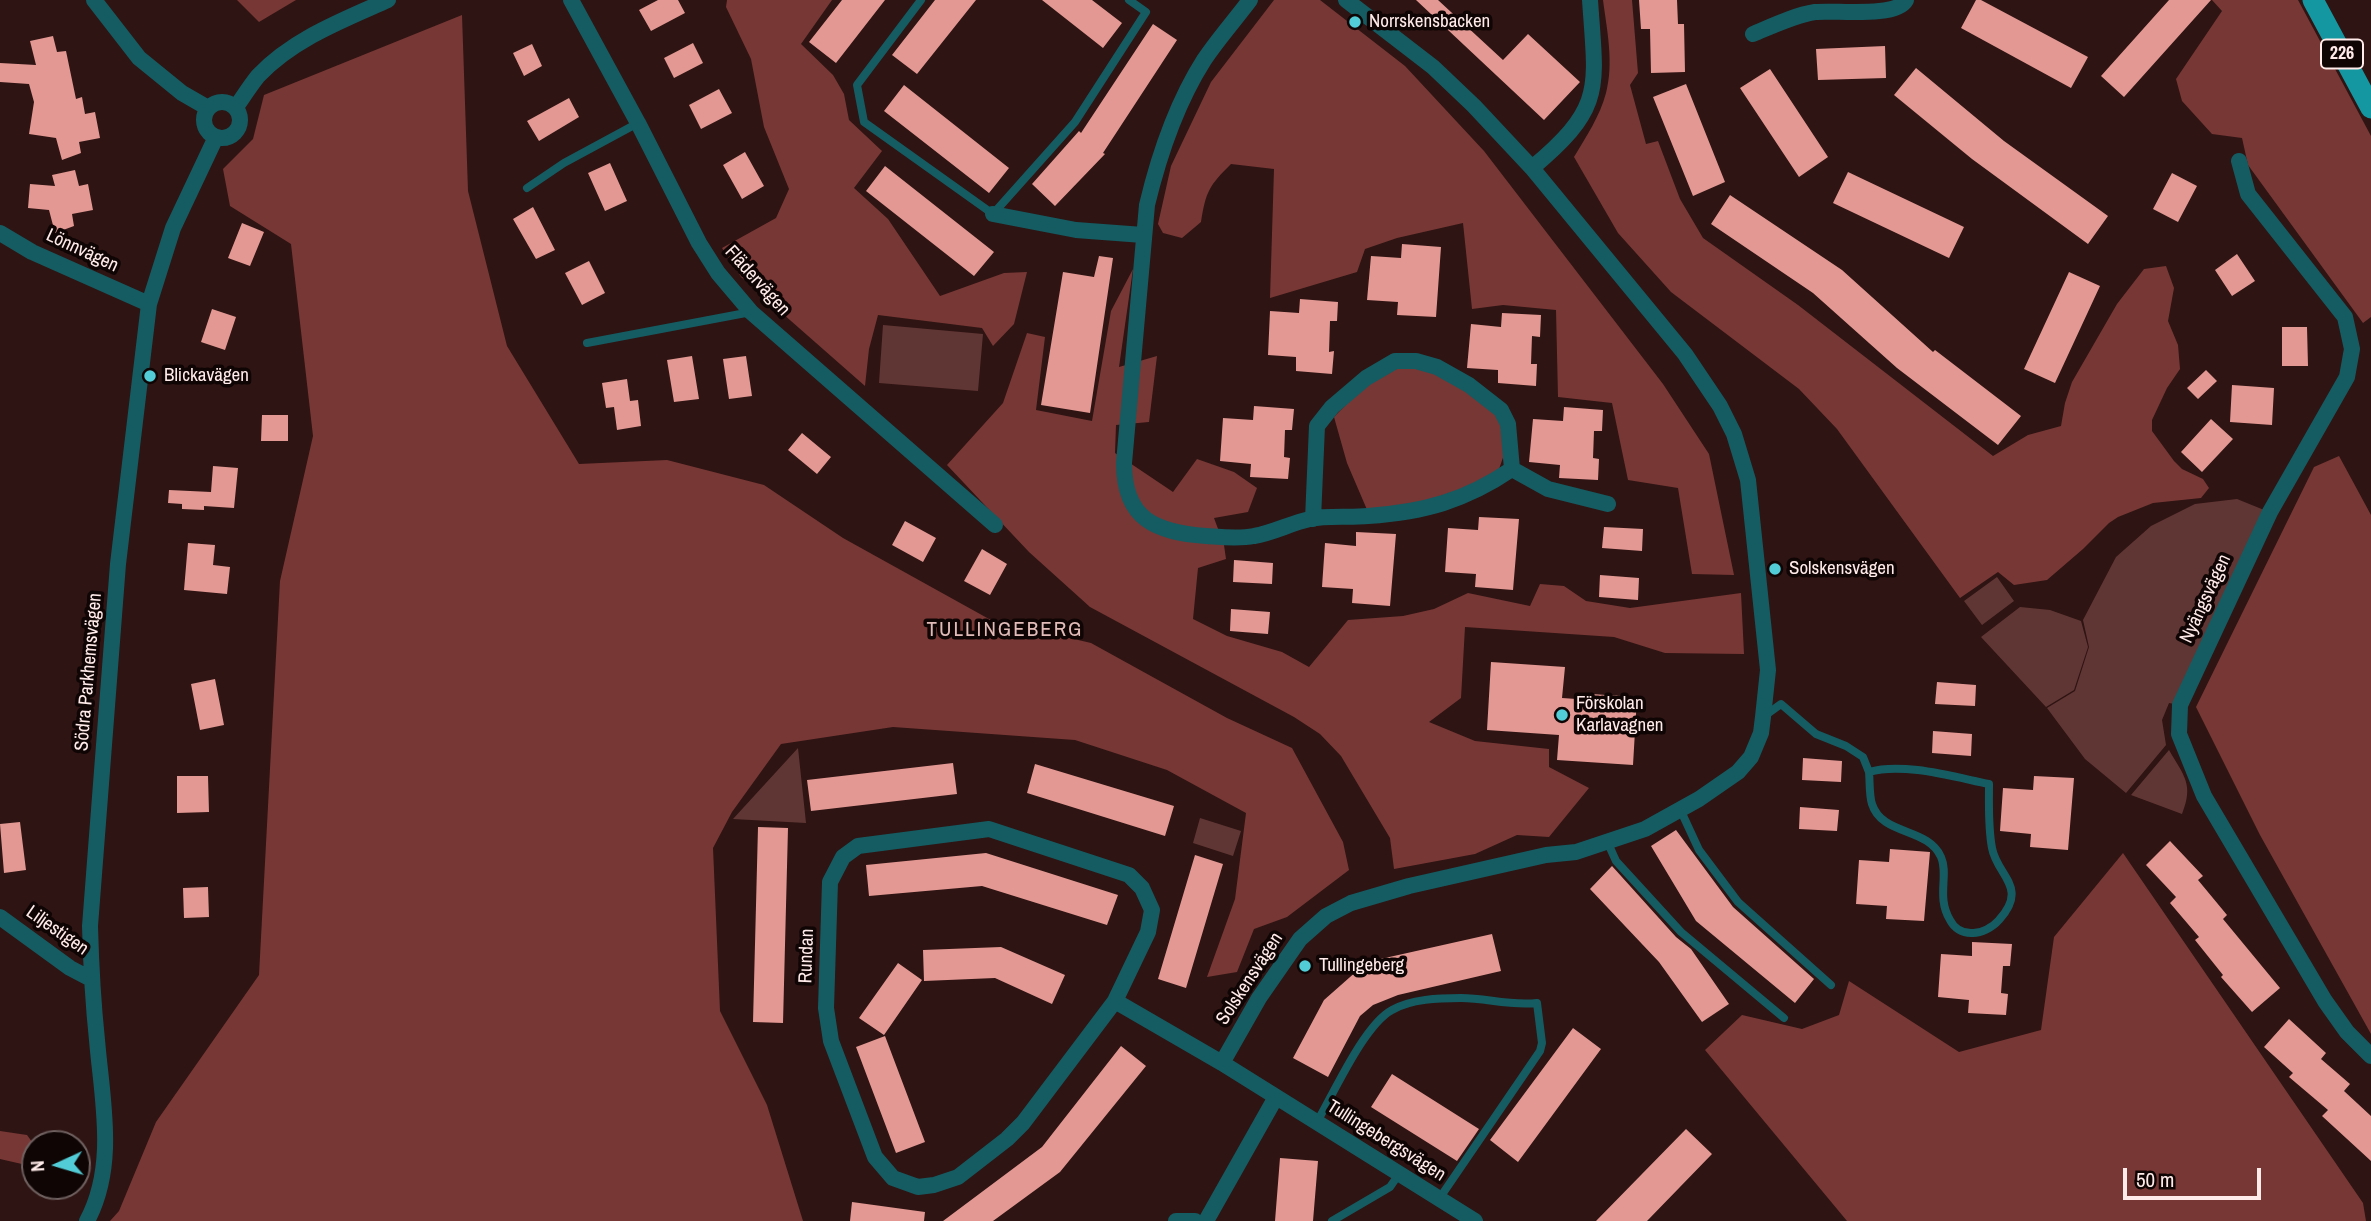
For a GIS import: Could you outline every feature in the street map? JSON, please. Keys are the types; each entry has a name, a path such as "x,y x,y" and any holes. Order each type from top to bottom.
{"main road":[{"name":"226","path":"2313,0 2371,108"}],"street":[{"path":"93,0 139,58 182,93 208,108"},
{"path":"236,107 259,76 292,48 321,30 388,0"},
{"name":"Flädervägen","path":"571,0 638,122 699,243 718,273 751,312 995,525"},
{"path":"1250,0 1204,60 1177,110 1156,170 1143,235 1124,463 1124,480 1131,502 1147,522 1156,527 1179,534 1245,538 1313,519 1369,516 1433,508 1488,485 1512,469"},
{"name":"Solskensvägen","path":"1222,1063 1259,998 1300,939 1326,916 1351,903 1409,886 1546,855 1576,852 1646,829 1699,799 1738,772 1751,757 1761,733 1769,670 1748,480 1734,434 1720,406 1697,370 1532,168 1433,67 1346,0"},
{"path":"1532,168 1571,132 1591,99 1595,72 1590,0"},
{"path":"1752,34 1814,12 1882,10 1903,5 1906,0"},
{"path":"221,101 236,107 241,121 236,132 229,137 216,137 205,125 204,118 208,108 221,101"},
{"name":"Södra Parkhemsvägen","path":"87,1221 95,1205 104,1173 106,1132 91,979 90,926 118,564 149,304 173,228 216,137"},
{"name":"Nyängsvägen","path":"2239,161 2248,194 2345,317 2352,349 2347,377 2270,512 2180,705 2179,734 2204,796 2319,991 2347,1032 2371,1056"},
{"path":"993,214 1076,230 1143,235"},
{"name":"Lönnvägen","path":"0,233 33,252 149,304"},
{"path":"1313,519 1317,426 1332,407 1366,378 1395,361 1416,361 1437,367 1469,385 1501,410 1508,424 1512,469"},
{"path":"1512,469 1548,489 1608,504"},
{"name":"Rundan","path":"989,830 1129,876 1142,888 1152,910 1148,932 1115,1001 1023,1123 1007,1139 958,1177 918,1187 894,1178 875,1157 831,1041 826,1008 830,882 843,857 858,846 989,830"},
{"name":"Liljestigen","path":"0,917 70,968 91,979"},
{"name":"Tullingebergsvägen","path":"1115,1001 1222,1063 1475,1221"},
{"path":"1206,1221 1276,1097"},
{"path":"1176,1221 1195,1221"}],"lane":[{"path":"921,0 857,85 864,122 993,214 1075,122 1146,12 1129,0"},
{"path":"527,188 564,163 638,122"},
{"path":"587,343 751,312"},
{"path":"1763,717 1781,704 1816,734 1846,746 1863,757 1869,772 1871,803 1878,816 1888,824 1935,846 1943,860 1943,906 1951,922 1961,931 1974,934 1994,925 2006,913 2011,900 2011,886 1992,852 1988,828 1989,784 1937,774 1883,768 1869,772"},
{"path":"1680,809 1699,850 1738,902 1831,985"},
{"path":"1607,841 1616,861 1681,932 1784,1018"},
{"path":"1317,1122 1372,1027 1392,1010 1411,1002 1462,998 1513,1005 1536,1003 1542,1043 1540,1051 1439,1199"},
{"path":"1332,1221 1390,1187 1399,1174"}],"shaded area":[{"path":"237,0 296,0 259,22"},
{"path":"727,0 832,0 801,44 833,75 844,94 849,120 882,151 854,188 888,219 940,296 1004,273 1027,272 1014,324 993,346 982,328 878,315 869,349 865,386 741,277 722,248 776,218 789,189 764,127 751,59 726,7"},
{"path":"1274,0 1320,0 1405,66 1484,151 1663,384 1709,454 1734,575 1692,574 1678,488 1628,480 1612,403 1558,397 1556,310 1503,305 1472,309 1463,223 1397,238 1365,249 1357,272 1270,298 1274,169 1231,164 1210,190 1201,222 1182,238 1163,233 1158,224 1171,166 1211,82"},
{"path":"1603,0 1632,0 1638,73 1630,85 1646,144 1658,141 1680,199 1703,238 1798,305 1993,456 2028,435 2061,426 2072,382 2117,304 2144,269 2166,266 2174,288 2168,321 2178,345 2180,369 2167,388 2152,420 2152,431 2182,469 2203,479 2209,488 2201,498 2153,503 2118,517 2047,580 2014,585 1998,572 1960,598 1837,429 1799,389 1671,292 1618,233 1574,157 1600,110 1606,93 1609,46"},
{"path":"2212,0 2298,0 2371,136 2371,317 2363,323 2248,165 2242,138 2212,134 2182,101 2176,79 2222,11"},
{"path":"462,15 468,191 507,346 579,464 667,460 764,485 843,538 989,619 1091,643 1227,718 1292,748 1343,842 1349,870 1287,917 1254,929 1237,972 1207,977 1235,899 1246,813 1167,770 1075,740 893,727 781,744 732,812 713,848 720,1011 767,1105 803,1221 110,1221 119,1211 156,1122 259,975 280,581 313,436 291,244 230,206 223,169 253,139 264,95"},
{"path":"1133,269 1119,367 1157,356 1149,422 1116,425 1115,453 1173,492 1197,459 1234,472 1257,488 1248,512 1214,518 1226,559 1198,568 1193,619 1227,636 1282,652 1309,667 1348,620 1403,616 1434,609 1468,593 1530,606 1540,584 1564,586 1586,601 1630,608 1741,593 1744,654 1665,653 1614,637 1465,627 1461,698 1429,722 1475,741 1549,749 1549,767 1589,788 1549,837 1517,835 1475,854 1394,869 1390,838 1341,756 1320,734 1294,717 1090,607 1029,552 947,465 1003,403 1027,333 1045,337 1036,410 1092,421 1111,311"},
{"path":"883,325 983,334 978,391 879,383"},
{"path":"1408,366 1433,370 1470,392 1495,413 1502,424 1506,449 1499,469 1487,479 1427,505 1368,512 1347,463 1334,417 1376,379"},
{"path":"2339,456 2371,515 2371,1034 2260,835 2196,707 2314,467"},
{"path":"2237,499 2269,512 2180,705 2169,703 2162,720 2166,745 2126,793 2085,759 2047,708 2075,691 2089,647 2083,620 2116,557 2151,526 2195,504"},
{"path":"1997,577 2014,601 1982,625 1964,601"},
{"path":"2020,607 2050,610 2081,621 2088,647 2074,690 2046,707 1981,637"},
{"path":"798,748 806,823 733,819"},
{"path":"2169,750 2186,780 2186,804 2182,814 2131,795"},
{"path":"1200,818 1241,831 1233,856 1193,843"},
{"path":"2123,853 2363,1203 2366,1221 1847,1221 1705,1050 1742,1015 1802,1029 1839,1015 1849,981 1959,1052 2041,1030 2054,937"},
{"path":"0,1131 21,1134 21,1164 0,1159"}],"building":[{"path":"658,0 678,0 685,13 651,31 639,10"},
{"path":"842,0 885,0 836,63 809,42"},
{"path":"935,0 976,0 917,74 892,55"},
{"path":"1042,0 1092,0 1122,23 1103,48"},
{"path":"1416,0 1438,0 1503,60 1528,34 1580,82 1544,120"},
{"path":"1639,0 1677,0 1678,24 1684,24 1685,72 1651,73 1650,29 1641,29"},
{"path":"1976,0 1981,0 2088,57 2071,88 1961,28"},
{"path":"2169,0 2211,0 2124,97 2101,76"},
{"path":"1153,24 1177,40 1103,153 1105,154 1055,206 1032,184 1079,131 1081,133"},
{"path":"53,36 57,52 66,51 76,99 82,97 85,114 95,112 100,138 79,142 81,153 62,160 56,138 29,134 34,102 29,84 0,82 0,63 36,65 30,41"},
{"path":"693,43 703,63 674,78 664,58"},
{"path":"532,44 542,66 524,76 513,53"},
{"path":"1885,46 1886,78 1818,80 1816,49"},
{"path":"1916,68 2004,141 2108,216 2088,244 1972,159 1894,95"},
{"path":"1770,69 1828,157 1799,177 1740,88"},
{"path":"1686,84 1725,182 1693,196 1653,97"},
{"path":"904,85 1009,168 989,193 884,111"},
{"path":"719,89 732,113 701,129 689,105"},
{"path":"569,98 579,117 539,141 527,121"},
{"path":"745,152 764,186 742,199 723,165"},
{"path":"610,163 627,201 605,211 588,173"},
{"path":"885,166 994,252 974,276 866,191"},
{"path":"75,170 79,186 88,184 93,210 72,214 74,226 55,233 49,210 28,208 30,184 55,186 52,175"},
{"path":"1848,172 1964,227 1949,258 1833,203"},
{"path":"2172,173 2197,186 2178,222 2153,209"},
{"path":"1730,195 1842,270 1933,352 1935,350 2021,416 1998,445 1897,368 1813,293 1711,224"},
{"path":"533,207 555,250 536,259 513,219"},
{"path":"242,223 264,232 250,266 228,258"},
{"path":"1402,244 1441,247 1436,317 1397,315 1398,302 1367,300 1371,256 1401,258"},
{"path":"2237,254 2255,281 2232,296 2215,270"},
{"path":"1099,256 1113,258 1090,413 1041,405 1063,272 1094,277"},
{"path":"589,261 605,293 582,305 565,273"},
{"path":"2069,272 2100,286 2055,383 2024,369"},
{"path":"1300,299 1338,302 1337,321 1330,321 1329,352 1334,351 1332,374 1296,371 1296,357 1268,355 1270,311 1299,313"},
{"path":"212,309 236,317 225,350 201,342"},
{"path":"1502,313 1541,315 1540,337 1532,336 1531,364 1537,364 1536,386 1498,383 1498,370 1467,368 1471,324 1501,327"},
{"path":"2282,327 2307,327 2308,366 2282,366"},
{"path":"692,356 699,399 674,402 667,360"},
{"path":"746,356 752,396 729,399 723,359"},
{"path":"2206,370 2217,381 2198,399 2187,388"},
{"path":"627,379 630,401 638,400 641,426 617,430 614,407 606,408 602,383"},
{"path":"2232,385 2274,388 2272,425 2230,422"},
{"path":"1254,406 1294,409 1292,430 1285,430 1284,457 1290,458 1288,479 1250,477 1251,464 1220,461 1223,418 1253,420"},
{"path":"1564,407 1603,410 1602,431 1594,431 1593,458 1599,459 1598,480 1559,478 1560,465 1529,462 1533,419 1563,421"},
{"path":"262,415 288,415 288,441 261,441"},
{"path":"2211,419 2233,439 2202,472 2181,452"},
{"path":"802,433 831,457 817,474 788,450"},
{"path":"213,466 238,468 234,508 204,506 204,510 182,509 182,504 168,503 169,490 211,492"},
{"path":"1479,517 1519,519 1513,590 1475,587 1476,574 1445,572 1448,528 1478,530"},
{"path":"905,521 936,538 923,562 892,545"},
{"path":"1604,527 1643,529 1642,551 1602,548"},
{"path":"1356,532 1396,534 1390,606 1352,603 1353,589 1322,587 1325,543 1356,546"},
{"path":"188,543 215,545 213,565 230,567 227,594 184,590"},
{"path":"982,549 1007,564 990,595 964,581"},
{"path":"1234,560 1273,563 1272,584 1233,582"},
{"path":"1600,575 1639,578 1638,600 1599,597"},
{"path":"1231,609 1270,612 1268,634 1230,631"},
{"name":"Förskolan Karlavagnen","path":"1491,662 1565,667 1562,698 1591,700 1591,694 1637,697 1633,765 1557,760 1559,735 1487,730"},
{"path":"215,679 224,725 200,730 191,684"},
{"path":"1937,682 1976,685 1975,706 1935,704"},
{"path":"1933,731 1972,734 1971,756 1932,753"},
{"path":"1803,758 1842,761 1841,782 1802,780"},
{"path":"953,763 957,794 811,811 807,780"},
{"path":"1035,764 1174,806 1165,836 1027,793"},
{"path":"177,776 208,776 209,812 177,813"},
{"path":"2034,776 2074,778 2068,850 2030,847 2031,834 2000,831 2003,788 2033,790"},
{"path":"1800,807 1839,810 1837,831 1799,829"},
{"path":"20,822 26,870 4,873 0,824"},
{"path":"758,827 788,828 783,1023 753,1022"},
{"path":"1676,830 1733,907 1814,979 1795,1003 1696,921 1651,846"},
{"path":"2170,841 2203,876 2198,880 2227,915 2223,919 2280,988 2252,1012 2221,977 2223,975 2195,940 2199,937 2170,903 2176,897 2146,865"},
{"path":"1890,849 1930,852 1924,921 1886,919 1887,906 1856,904 1859,860 1889,862"},
{"path":"986,853 1118,895 1107,925 982,886 869,896 866,865"},
{"path":"1195,855 1223,864 1186,988 1158,979"},
{"path":"1612,866 1676,937 1691,949 1729,1004 1702,1022 1659,962 1590,889"},
{"path":"208,887 209,917 184,918 183,888"},
{"path":"1492,934 1501,971 1398,995 1373,1005 1360,1016 1328,1077 1293,1058 1324,1000 1358,970 1376,960"},
{"path":"1972,942 2012,944 2010,966 2003,966 2001,993 2008,994 2006,1015 1968,1013 1969,1000 1938,997 1941,954 1972,956"},
{"path":"1001,947 1065,975 1052,1004 995,978 924,981 923,950"},
{"path":"898,963 922,980 884,1035 859,1018"},
{"path":"2289,1019 2326,1053 2321,1059 2350,1084 2344,1091 2371,1116 2371,1161 2322,1116 2328,1110 2289,1077 2293,1073 2264,1047"},
{"path":"1573,1028 1601,1049 1518,1162 1490,1140"},
{"path":"885,1036 925,1142 896,1153 856,1047"},
{"path":"1121,1046 1146,1066 1060,1172 993,1221 943,1221 1042,1147"},
{"path":"1392,1074 1479,1129 1457,1161 1371,1107"},
{"path":"1686,1129 1712,1154 1647,1221 1596,1221"},
{"path":"1280,1158 1318,1161 1313,1221 1275,1221"},
{"path":"852,1202 925,1212 924,1221 850,1221"}],"place":[{"name":"Norrskensbacken","path":"1355,22"},
{"name":"Blickavägen","path":"150,376"},
{"name":"Solskensvägen","path":"1775,569"},
{"name":"Förskolan Karlavagnen","path":"1562,715"},
{"name":"Tullingeberg","path":"1305,966"}],"district":[{"name":"TULLINGEBERG","path":"1005,630"}]}
